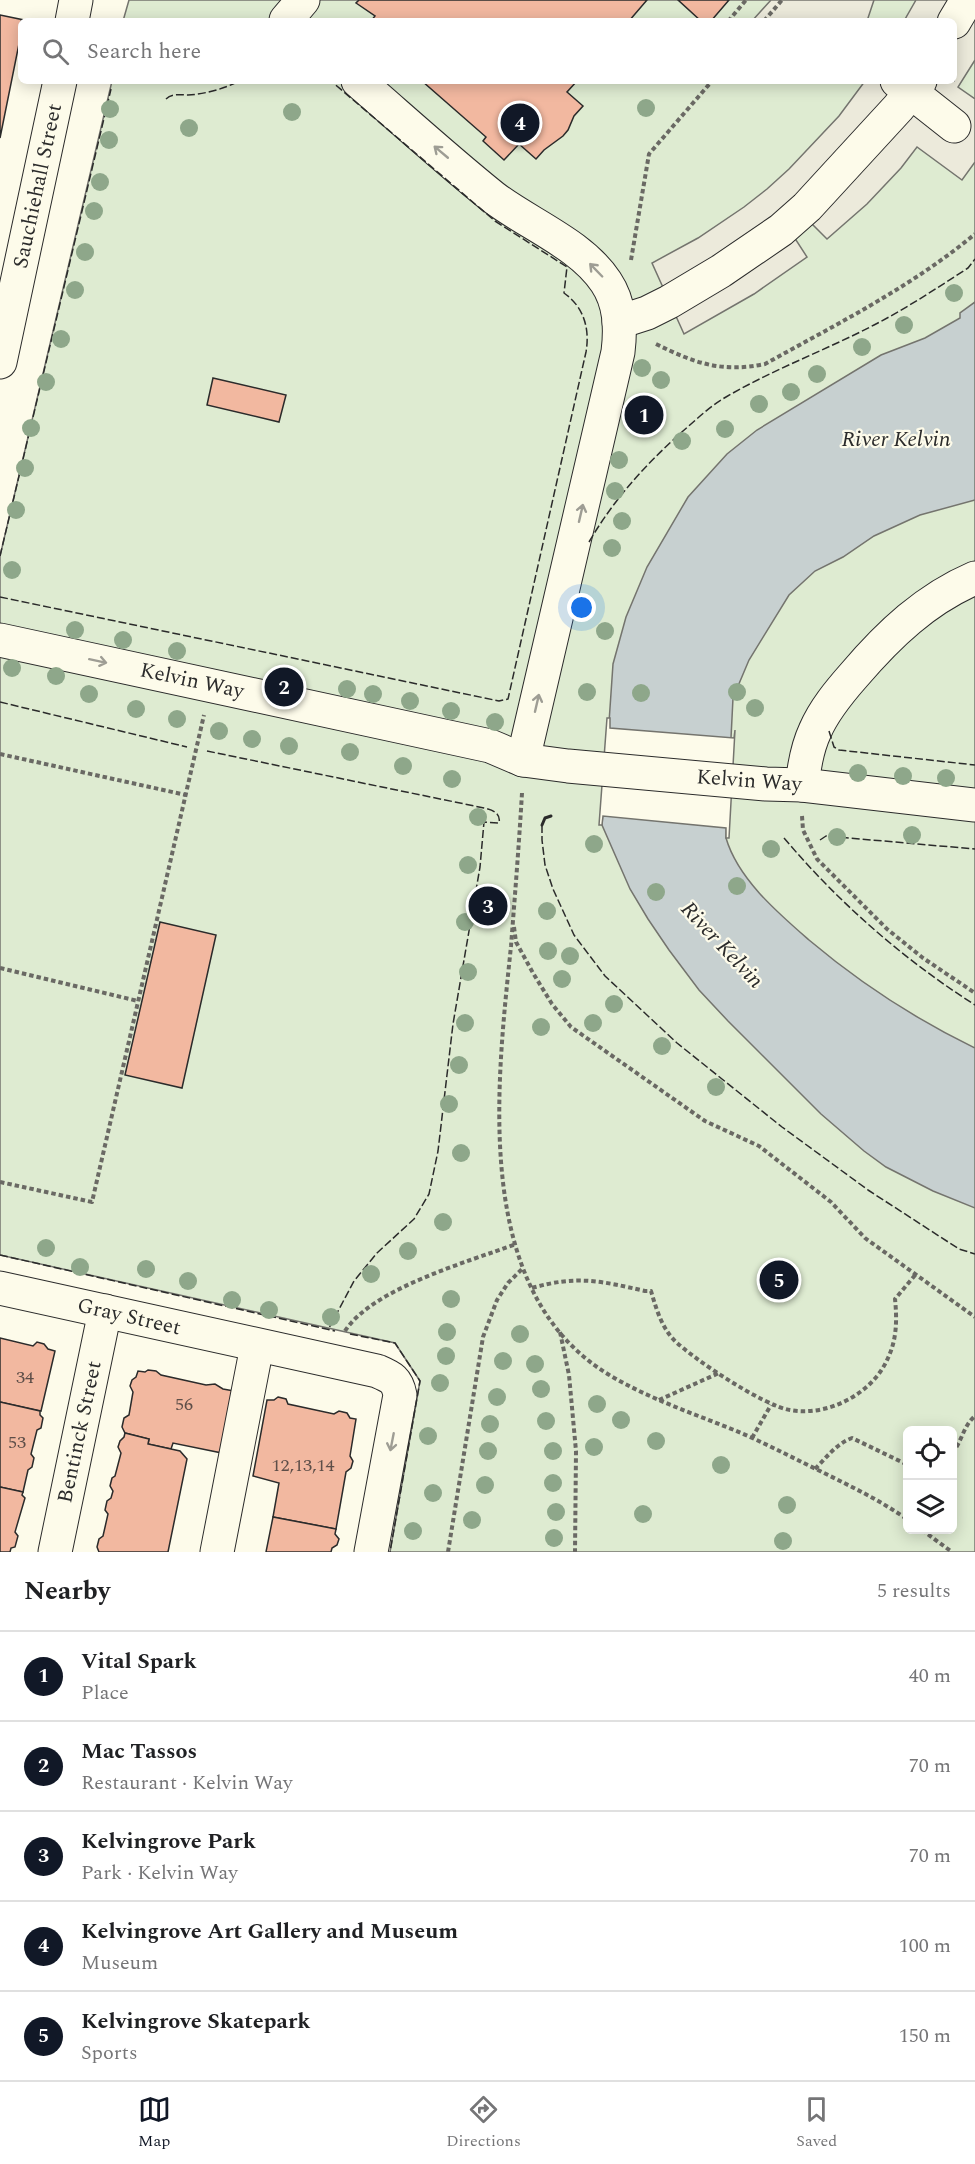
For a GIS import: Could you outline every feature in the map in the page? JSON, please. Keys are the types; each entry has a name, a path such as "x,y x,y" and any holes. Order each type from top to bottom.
{"street":[{"path":"73,18 76,0"},
{"path":"956,18 967,0"},
{"name":"Sauchiehall Street","path":"0,362 59,84"},
{"path":"362,84 495,198 565,244 595,268 613,293 617,306 618,352 523,760"},
{"path":"619,322 647,313 669,302 721,271 781,230 807,207 909,85 954,126"},
{"path":"802,785 804,766 815,731 834,697 874,651 904,622 935,598 975,578"},
{"name":"Kelvin Way","path":"0,640 490,746 523,760 766,784 802,785 975,805"},
{"name":"Kelvin Way","path":"0,660 492,766 523,760"},
{"name":"Gray Street","path":"0,1288 377,1371 389,1376 398,1384 400,1395 371,1552"},
{"name":"Bentinck Street","path":"55,1552 105,1311"},
{"path":"217,1552 257,1346"}],"path":[{"path":"731,18 746,0"},
{"path":"767,18 782,0"},
{"path":"629,269 649,154 709,84"},
{"path":"619,322 669,350 708,365 745,368 765,364 885,298 949,256 975,234"},
{"path":"0,1182 92,1202 206,706"},
{"path":"0,754 186,795"},
{"path":"523,760 513,920 500,1051 500,1096 502,1173 506,1203 523,1268 532,1288 560,1332 586,1360 611,1376 659,1400 752,1438 863,1492 903,1517"},
{"path":"802,785 803,830 817,859 887,929 923,958 975,993"},
{"path":"513,920 516,942 552,1004 571,1027 705,1121 759,1146 831,1202 865,1238 975,1317"},
{"path":"0,968 138,1001"},
{"path":"334,1363 348,1327 370,1305 442,1272 516,1244"},
{"path":"448,1552 483,1337 496,1300 523,1268"},
{"path":"532,1288 556,1281 582,1279 651,1291 664,1326 675,1340 719,1374 771,1405 790,1410 809,1411 831,1407 849,1399 866,1388 879,1373 888,1358 894,1339 895,1299 916,1274"},
{"path":"560,1332 569,1375 576,1451 575,1552"},
{"path":"659,1400 719,1374"},
{"path":"752,1438 771,1405"},
{"path":"957,1447 969,1421 975,1416"},
{"path":"815,1469 835,1448 852,1438 903,1462"},
{"path":"927,1534 952,1552"}],"green space":[{"path":"129,0 975,0 975,1552 390,1552 420,1381 395,1343 0,1255 0,556 111,84 957,84 957,18 124,18"}],"shaded area":[{"path":"771,0 874,0 868,18 755,18"},
{"path":"916,0 975,0 975,60 958,87 975,99 975,162 962,180 917,147 901,168 867,204 827,239 811,223 794,237 807,257 754,294 684,334 652,263 698,238 767,189 839,116 863,84 957,84 957,18 906,18"}],"water":[{"name":"River Kelvin","path":"975,302 975,500 920,515 874,536 843,557 815,571 789,595 749,660 733,698 726,838 749,881 772,907 809,940 848,971 889,999 975,1048 975,1208 933,1191 886,1167 864,1151 821,1114 728,1021 699,990 648,919 630,889 602,825 613,664 626,617 647,567 688,497 727,454 757,430 881,355 925,338 960,318 960,313"}],"pier":[{"path":"607,718 610,718 610,728 734,738 735,730 729,838 726,838 726,828 603,816 602,825 599,825"}],"building":[{"path":"359,0 647,0 632,18 373,18 375,16 356,3"},
{"path":"678,0 729,0 714,18 698,18"},
{"path":"0,15 18,19 18,49 0,138"},
{"path":"425,84 574,84 567,92 583,106 574,116 563,136 536,159 519,144 504,160 483,141 486,137"},
{"path":"213,378 286,395 279,422 207,405"},
{"path":"160,922 216,935 182,1088 125,1075"},
{"path":"0,1338 33,1346 37,1342 55,1351 41,1411 0,1402"},
{"path":"148,1370 206,1385 215,1384 223,1389 240,1392 227,1454 173,1443 171,1449 148,1444 149,1439 125,1433 122,1427 124,1418 129,1415 133,1392 130,1386 132,1380 138,1371"},
{"path":"278,1397 286,1399 288,1404 334,1414 339,1411 356,1419 350,1456 353,1461 351,1468 346,1472 336,1529 273,1517 279,1483 253,1476 267,1400 274,1400"},
{"path":"0,1402 40,1411 43,1418 41,1428 37,1430 31,1454 34,1458 32,1467 28,1470 23,1492 0,1487"},
{"path":"125,1433 149,1439 148,1444 180,1451 187,1459 168,1552 99,1552 97,1547 99,1539 103,1536 108,1514 105,1510 107,1501 111,1498 113,1491 110,1486 121,1453 118,1447"},
{"path":"0,1487 23,1492 22,1495 25,1498 15,1532 18,1536 15,1547 11,1548 10,1552 0,1552"},
{"path":"273,1517 336,1529 335,1534 339,1539 337,1545 332,1548 331,1552 266,1552"}],"fence":[{"path":"166,99 173,95 214,91 232,84"},
{"path":"0,597 499,701 508,699 586,352 587,335 584,319 576,305 564,293 567,267 495,221 335,84"},
{"path":"0,556 111,89"},
{"path":"589,542 609,511 644,469 714,404 763,377 886,318 968,268 975,259"},
{"path":"0,702 187,747"},
{"path":"829,731 834,747 839,750 975,765"},
{"path":"207,751 484,808 493,811 499,817 499,823 484,822 480,867 453,1024 438,1151 429,1194 414,1219 377,1253 354,1281 328,1330"},
{"path":"542,825 545,865 553,889 574,935 605,976 677,1043 782,1127 868,1190 959,1249 975,1254"},
{"path":"820,840 826,836 975,849"},
{"path":"784,838 827,885 873,929 923,969 975,1005"},
{"path":"0,1255 335,1331"},
{"path":"350,1334 395,1343 420,1381 390,1552"}],"wall":[{"path":"542,825 545,818 551,816"}],"place":[{"name":"Kelvingrove Art Gallery and Museum","path":"520,123"},
{"name":"Vital Spark","path":"644,415"},
{"name":"Mac Tassos","path":"284,687"},
{"name":"Kelvingrove Park","path":"488,906"},
{"name":"Kelvingrove Skatepark","path":"779,1280"}]}
